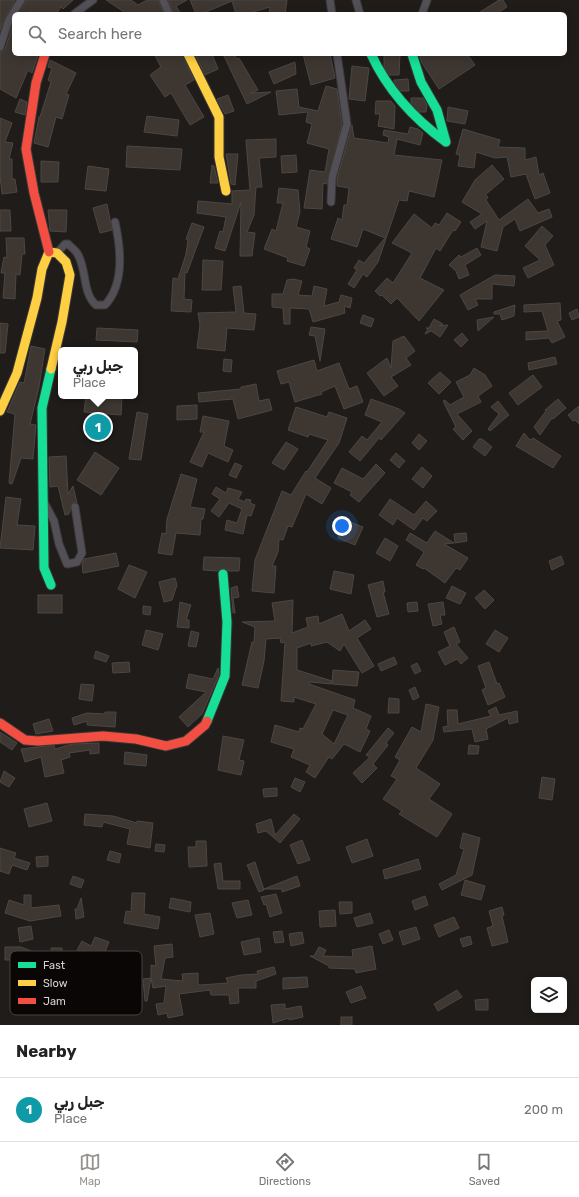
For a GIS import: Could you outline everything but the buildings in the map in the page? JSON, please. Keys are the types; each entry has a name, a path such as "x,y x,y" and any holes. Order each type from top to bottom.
{"street":[{"path":"14,12 21,0"},
{"path":"77,12 93,0"},
{"path":"163,0 168,12"},
{"path":"330,0 332,12"},
{"path":"356,0 359,12"},
{"path":"423,12 426,0"},
{"path":"0,47 12,15"},
{"path":"44,56 36,83 26,148 34,193 53,253 66,262 70,275 62,322 42,408 44,568 51,585"},
{"path":"189,56 219,117 219,156 226,191"},
{"path":"330,202 332,178 347,124 337,56"},
{"path":"372,56 391,92 414,119 446,142 437,110 422,82 413,56"},
{"path":"0,411 17,372 37,298 42,269 53,253 65,244 68,244 77,253 85,275 90,300 96,305 105,305 111,298 118,281 119,241 115,222"},
{"path":"44,501 54,522 59,544 67,564 77,562 82,552 76,508"},
{"path":"0,723 25,740 38,741 103,736 136,739 166,746 186,741 205,725 225,676 227,622 223,574"}],"traffic: fast":[{"path":"372,56 385,80 402,103 434,133 446,142 437,110 421,82 413,56"},
{"path":"51,369 42,408 44,568 51,585"},
{"path":"207,721 225,676 227,622 223,574"}],"traffic: slow":[{"path":"189,56 219,117 219,157 226,191"},
{"path":"0,411 17,373 37,298 42,269 49,252 57,253 66,262 70,275 62,322 51,369"}],"traffic: jam":[{"path":"44,56 36,83 26,149 34,193 49,252"},
{"path":"0,723 25,740 38,741 103,736 136,739 166,746 186,741 205,725 207,721"}],"place":[{"name":"جبل ربي","path":"98,427"}]}
